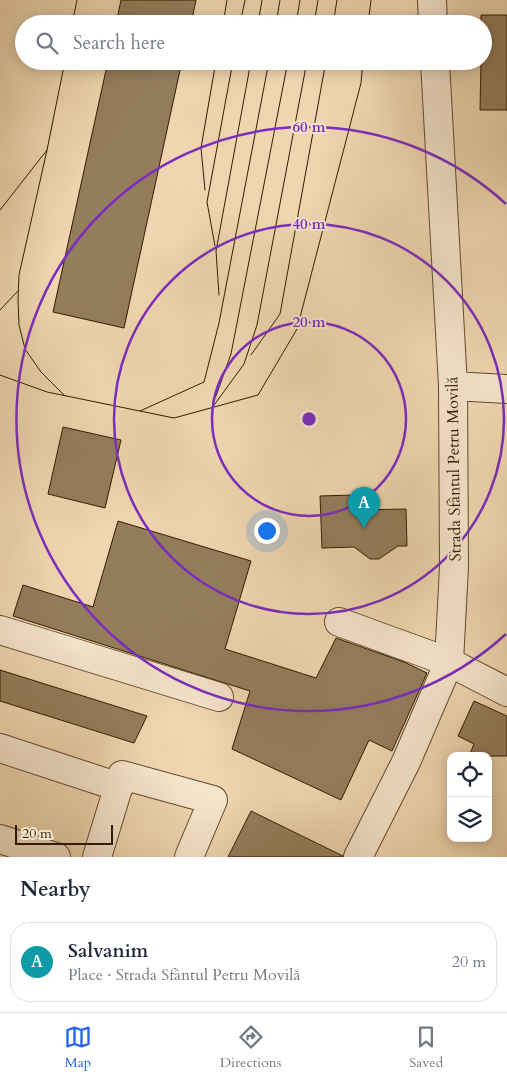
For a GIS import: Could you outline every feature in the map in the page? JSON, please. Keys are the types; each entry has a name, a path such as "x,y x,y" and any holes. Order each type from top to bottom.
{"street":[{"path":"432,0 433,15"},
{"name":"Strada Sfântul Petru Movilă","path":"358,857 406,762 449,662 454,567 453,386 435,70"},
{"path":"453,386 507,389"},
{"path":"339,622 449,662 507,692"},
{"path":"0,630 219,697"},
{"path":"0,748 119,787"},
{"path":"97,857 122,776 213,800 188,857"},
{"path":"0,839 56,857"}],"building":[{"path":"121,0 196,0 193,15 118,15"},
{"path":"492,15 507,15 507,110 480,110 481,70 492,70"},
{"path":"106,70 180,70 124,328 53,312"},
{"path":"63,427 121,440 105,508 48,494"},
{"path":"353,495 354,510 406,509 407,546 398,546 379,559 370,559 354,547 322,548 320,496"},
{"path":"118,521 251,561 225,649 316,678 336,638 404,662 427,673 392,751 369,740 341,800 232,749 250,691 13,616 23,585 93,607"},
{"path":"0,670 147,716 134,743 0,701"},
{"path":"474,701 507,716 507,756 492,756 492,752 471,752 474,744 458,736"},
{"path":"251,811 343,856 343,857 228,857"}],"tram line":[{"path":"74,15 77,0"},
{"path":"224,15 227,0"},
{"path":"242,15 245,0"},
{"path":"260,15 262,0"},
{"path":"278,15 280,0"},
{"path":"298,15 300,0"},
{"path":"316,15 318,0"},
{"path":"334,15 337,0"},
{"path":"369,15 371,0"},
{"path":"0,210 47,150 63,70"},
{"path":"205,190 201,148 214,70"},
{"path":"215,246 207,202 231,70"},
{"path":"219,295 216,251 249,70"},
{"path":"140,411 204,382 219,323 267,70"},
{"path":"216,396 231,354 286,70"},
{"path":"212,408 244,364 257,325 305,70"},
{"path":"251,355 280,314 324,70"},
{"path":"0,375 47,392 174,418 258,395 297,329 361,83 362,70"},
{"path":"47,150 19,275 19,325 25,349 41,372 65,396"},
{"path":"0,310 18,291"}],"place":[{"name":"Salvanim","path":"364,528"}]}
